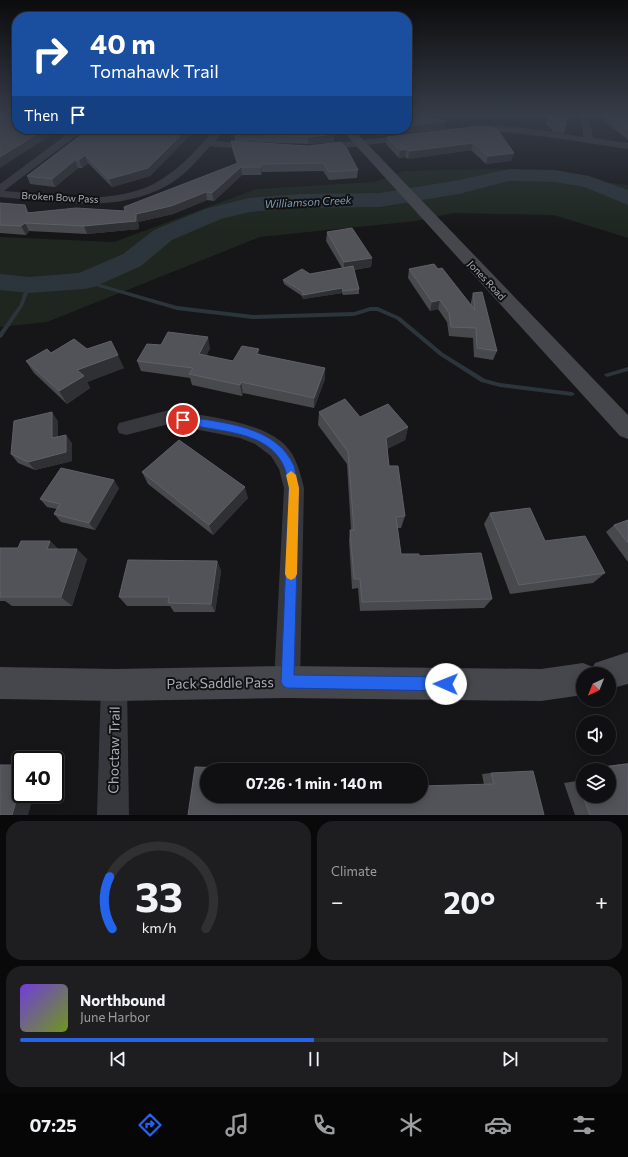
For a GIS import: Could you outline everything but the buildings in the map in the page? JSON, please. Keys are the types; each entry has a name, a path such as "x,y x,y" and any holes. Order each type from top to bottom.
{"street":[{"path":"0,189 47,154"},
{"name":"Broken Bow Pass","path":"0,194 100,200 144,192 176,174 197,154"},
{"name":"Jones Road","path":"371,154 628,430"},
{"path":"126,428 169,417 240,431 262,438 278,450 289,467 294,488 287,682"},
{"path":"616,671 628,668"},
{"name":"Pack Saddle Pass","path":"0,683 114,685 287,682 542,685 576,680"},
{"name":"Choctaw Trail","path":"113,815 114,685"}],"shaded area":[{"path":"497,169 628,185 628,238 554,215 453,213 416,221 260,237 47,322 0,327 0,237 114,242 257,189 375,182 403,171"}],"waterway":[{"name":"Williamson Creek","path":"0,282 29,285 84,281 132,260 163,235 213,214 249,205 300,201 380,200 459,187 509,175 555,176 589,182 628,198"},
{"path":"84,281 177,308 253,317 354,314 370,309 378,309 398,318 441,354 483,381 500,385 572,394"},
{"path":"0,336 21,306 29,285"},
{"path":"607,375 628,369"}],"slow traffic":[{"path":"291,475 294,488 291,574"}],"route":[{"path":"183,420 240,431 262,438 278,450 289,467 294,488 287,682 446,684"}]}
